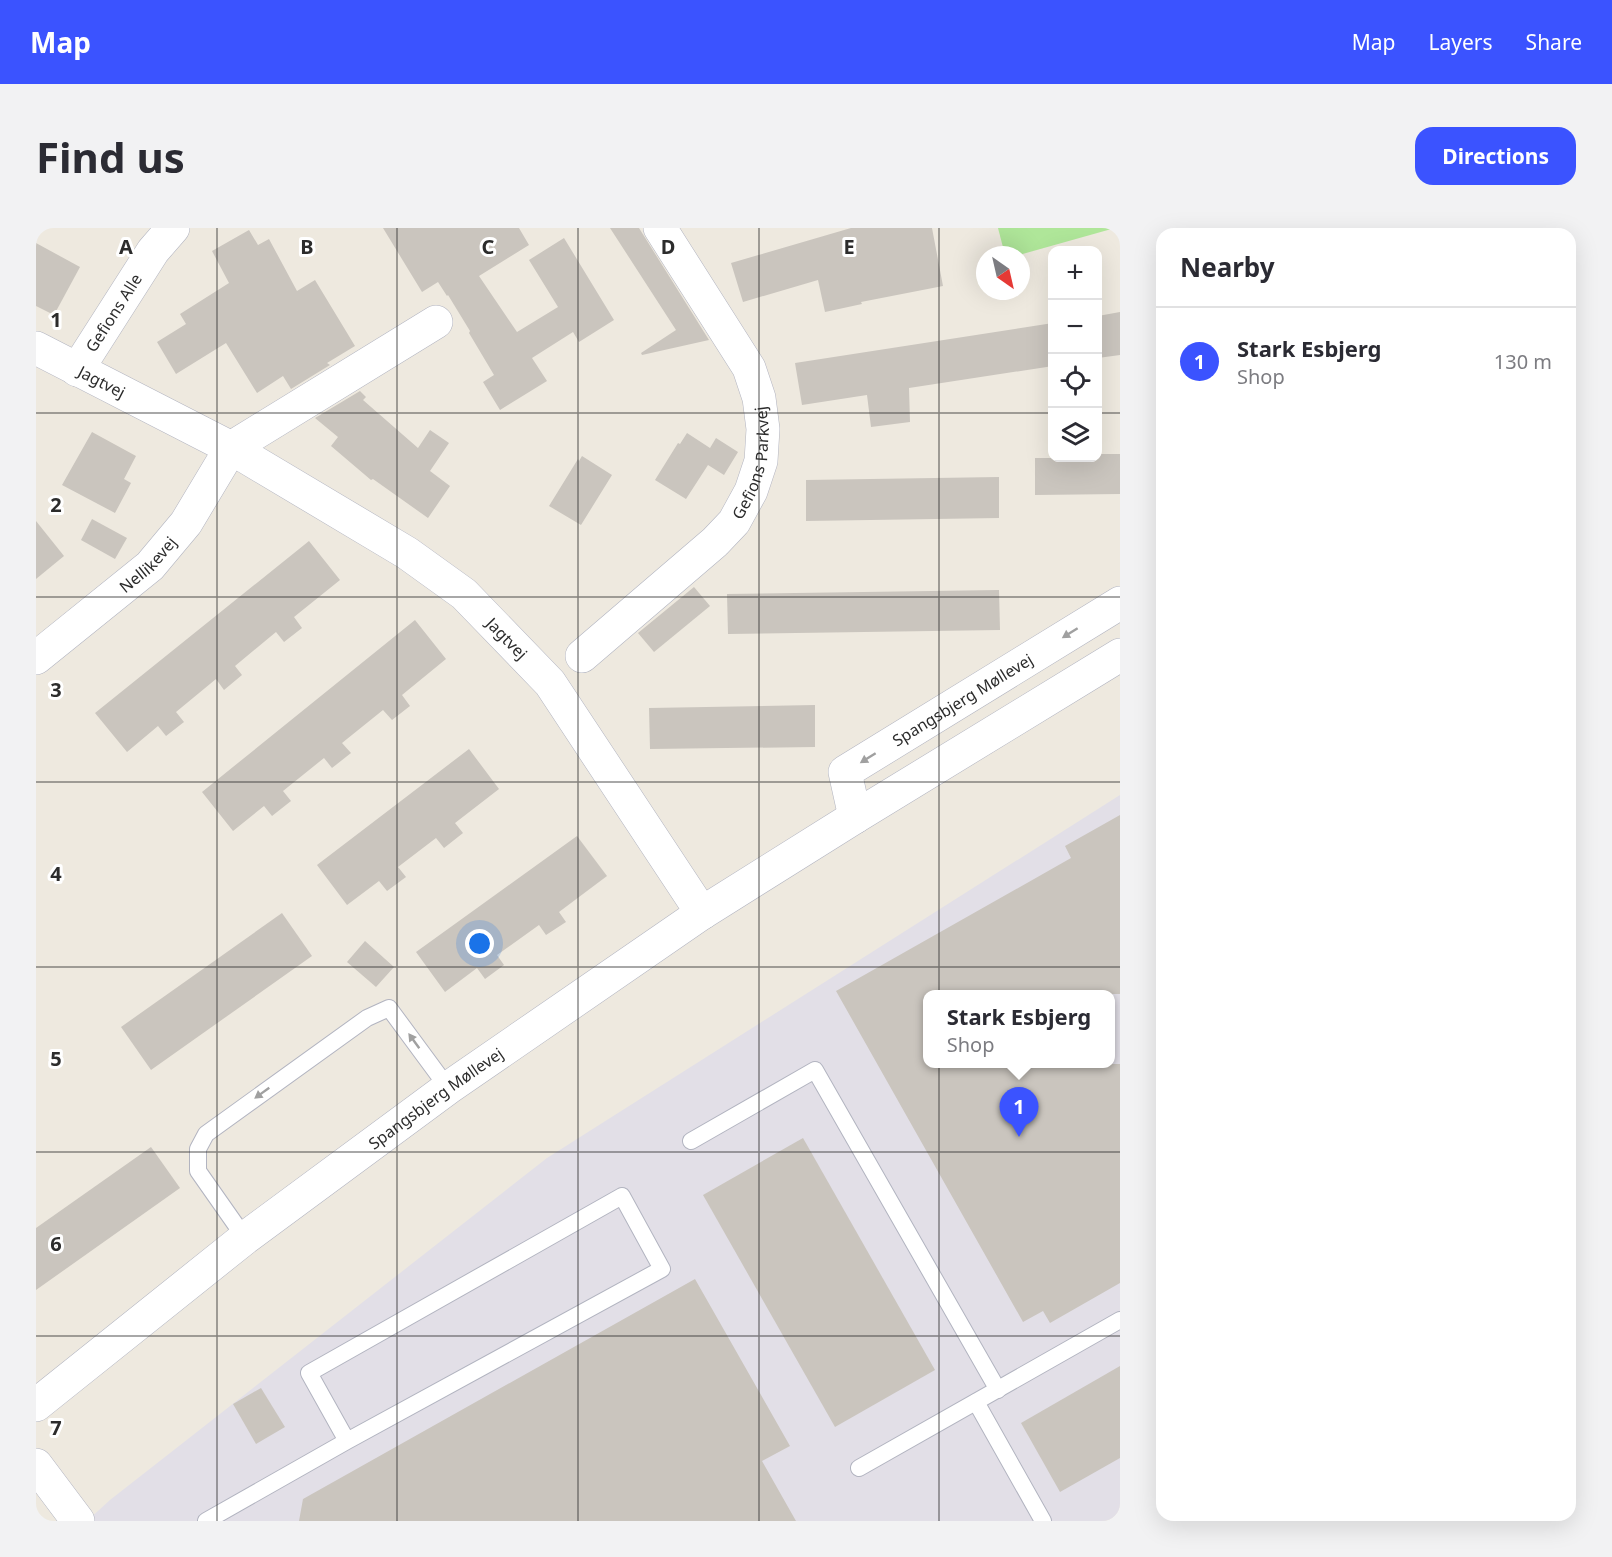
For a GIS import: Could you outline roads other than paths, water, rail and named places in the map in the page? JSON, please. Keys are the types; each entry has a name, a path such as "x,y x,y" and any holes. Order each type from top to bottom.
{"street":[{"name":"Gefions Alle","path":"77,370 153,251 173,228"},
{"name":"Gefions Parkvej","path":"582,656 728,529 751,491 760,461 762,422 759,398 749,368 660,228"},
{"path":"231,448 436,322"},
{"name":"Jagtvej","path":"36,348 231,448 407,553 464,594 550,683 702,913"},
{"name":"Nellikevej","path":"36,658 150,567 186,523 231,448"},
{"name":"Spangsbjerg Møllevej","path":"855,817 845,772 1120,603"},
{"name":"Spangsbjerg Møllevej","path":"39,1398 245,1238 448,1088 702,913 1120,655"},
{"path":"36,1465 78,1521"}],"lane":[{"path":"245,1238 198,1171 198,1149 206,1134 367,1018 389,1008 448,1088"},
{"path":"691,1141 815,1070 998,1390"},
{"path":"206,1521 347,1441 662,1269 622,1196 309,1373 347,1441"},
{"path":"860,1468 1120,1320"},
{"path":"976,1402 1043,1521"}],"place":[{"name":"Stark Esbjerg","path":"1019,1137"}]}
